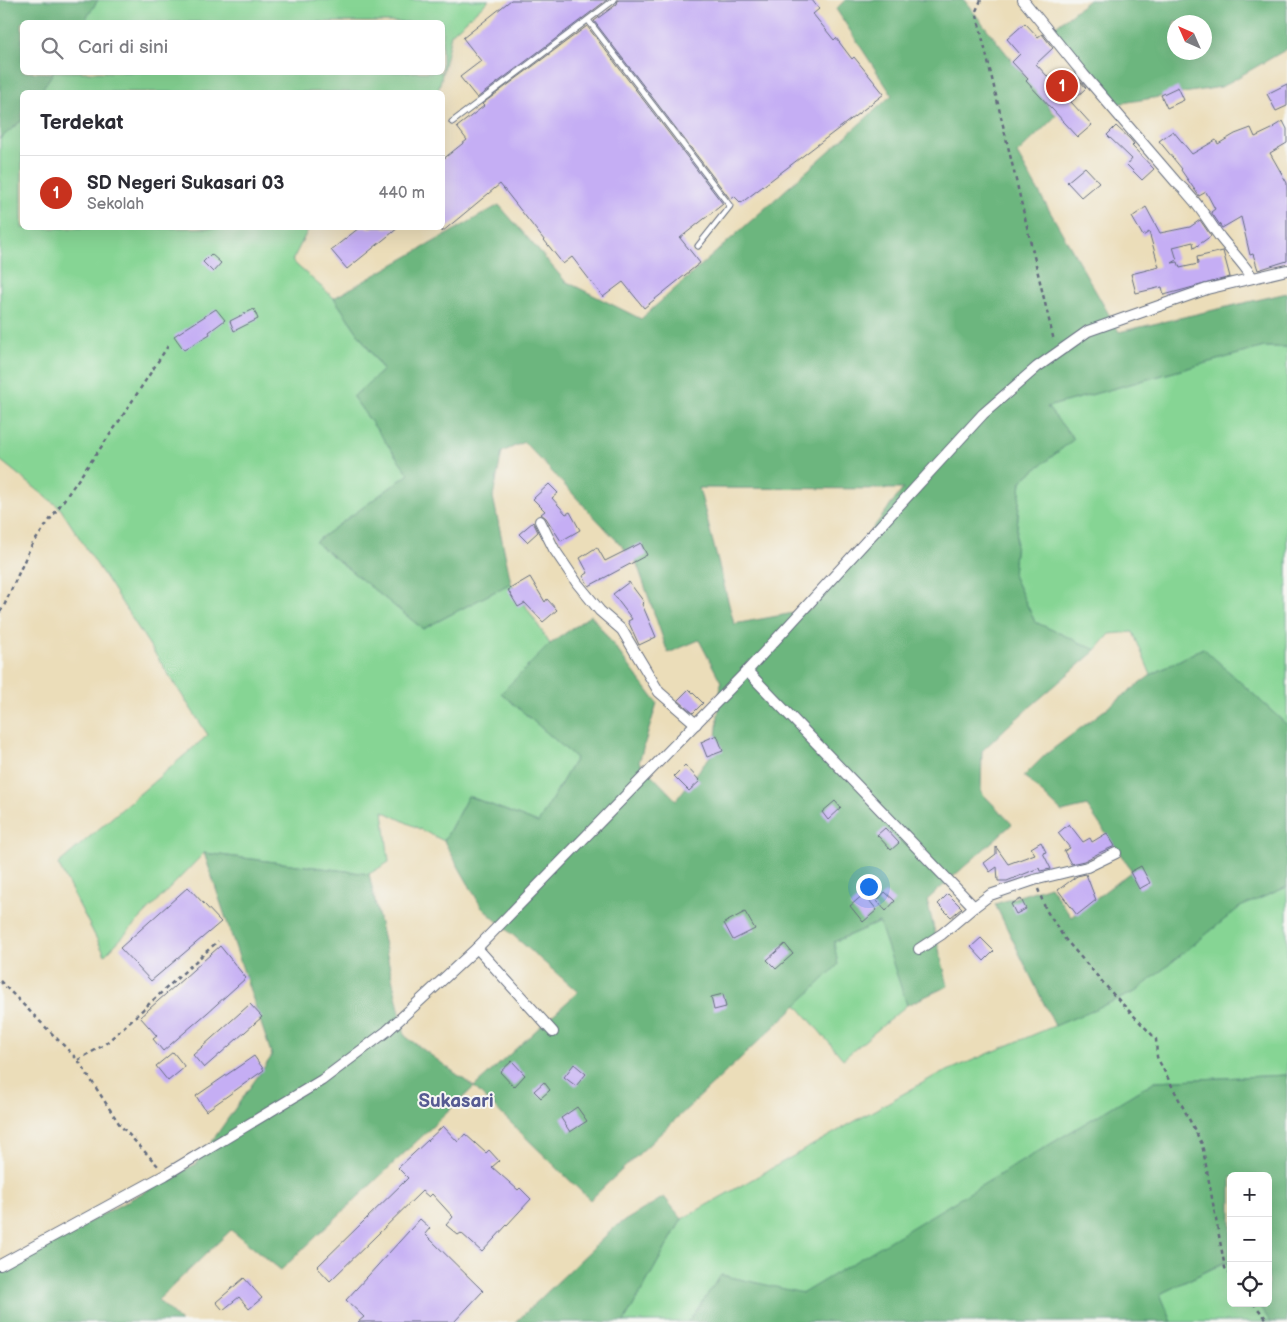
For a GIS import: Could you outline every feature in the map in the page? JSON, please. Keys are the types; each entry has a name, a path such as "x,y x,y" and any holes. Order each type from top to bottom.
{"street":[{"path":"1023,0 1084,76 1176,182 1188,192 1252,278"},
{"path":"0,1266 165,1175 322,1080 387,1031 477,948 748,671 982,414 1037,367 1088,331 1207,289 1287,270"},
{"path":"540,521 554,549 577,583 600,611 622,630 659,692 696,724"},
{"path":"748,671 974,907"},
{"path":"919,949 942,934 990,895 1034,880 1087,867 1116,853"},
{"path":"477,948 553,1032"}],"lane":[{"path":"452,122 614,0"},
{"path":"588,20 730,206 698,246"}],"path":[{"path":"981,0 976,11 1057,352"},
{"path":"0,612 30,548 116,426 168,346"},
{"path":"1034,880 1046,910 1065,939 1113,994 1156,1039 1157,1056 1202,1144 1225,1268 1227,1270"},
{"path":"78,1060 104,1045 218,941"},
{"path":"0,981 78,1060 120,1125 165,1175"},
{"path":"1257,1307 1269,1322"}],"green space":[{"path":"0,0 98,0 85,20 20,20 20,75 52,75 41,90 20,90 20,122 0,139"},
{"path":"98,0 489,0 451,34 445,61 445,20 85,20"},
{"path":"845,0 964,0 1056,116 1017,154 1119,332 1287,293 1287,347 1264,347 1047,407 1074,439 1021,481 1013,575 1035,622 1096,650 982,751 981,792 1012,824 927,900 948,986 907,1005 879,922 834,942 838,965 590,1200 474,1087 578,992 482,908 444,841 468,796 538,823 576,758 501,693 550,644 591,615 657,703 639,762 676,800 715,750 721,682 699,640 668,653 636,561 524,442 502,452 493,497 511,583 423,629 315,542 409,474 353,397 383,370 334,298 499,205 565,281 641,319 892,95 836,9","holes":["699,488 903,489 810,610 734,624"]},
{"path":"1089,0 1287,0 1287,49 1221,87 1116,104 1048,32"},
{"path":"51,75 442,75 438,90 41,90"},
{"path":"20,122 20,230 308,230 292,261 334,298 383,370 353,397 409,474 315,542 423,629 511,583 550,644 501,693 576,758 538,823 468,796 444,841 383,811 389,862 369,874 204,853 105,955 58,864 208,735 60,508 0,460 0,139"},
{"path":"1264,347 1287,347 1287,725 1203,648 1151,675 1133,632 1110,634 1096,650 1035,622 1013,575 1021,481 1074,439 1047,407"},
{"path":"1203,648 1287,725 1287,887 1240,907 1135,992 1055,1026 995,904 1050,886 1071,917 1132,871 1087,806 1062,812 1024,776 1045,755 1151,675"},
{"path":"204,853 369,874 405,1036 474,1087 281,1270 231,1230 158,1300 181,1322 0,1322 0,1270 196,1164 272,1056"},
{"path":"1287,887 1287,1075 1155,1081 803,1294 722,1275 688,1322 624,1322 682,1219 933,1077 1135,992 1240,907"},
{"path":"880,922 907,1005 843,1059 797,1005 837,965 834,942"},
{"path":"1287,1075 1287,1322 1271,1322 1260,1307 1272,1307 1272,1172 1227,1172 1227,1264 1225,1262 1160,1294 1172,1322 688,1322 721,1275 803,1293 1155,1081"},
{"path":"664,1197 682,1219 624,1322 516,1322 616,1226"},
{"path":"1226,1262 1227,1307 1260,1307 1271,1322 1172,1322 1160,1294"}],"building":[{"path":"511,0 607,0 477,98 460,77 481,61 463,38"},
{"path":"618,0 812,0 819,9 813,14 834,40 836,38 852,59 854,57 884,94 741,203 734,196 730,199 594,21 617,4"},
{"path":"1025,23 1038,37 1042,34 1053,48 1036,64 1059,89 1074,74 1086,88 1071,102 1092,125 1078,137 1026,81 1028,79 1012,62 1020,54 1007,39"},
{"path":"587,26 723,204 680,238 700,263 644,308 623,282 603,297 572,257 563,264 500,184 445,230 445,158 467,140 457,127 484,106 482,104"},
{"path":"1287,84 1287,106 1276,111 1267,94"},
{"path":"1178,87 1184,100 1167,108 1161,95"},
{"path":"1283,121 1287,129 1287,143 1270,153 1287,183 1287,261 1258,270 1253,254 1250,255 1241,217 1222,228 1211,212 1215,209 1206,192 1199,196 1182,169 1159,141 1173,131 1192,154 1216,140 1218,144 1235,134 1251,128 1255,137 1274,128"},
{"path":"1116,126 1130,139 1134,144 1132,146 1154,169 1142,180 1127,165 1132,159 1107,135"},
{"path":"1085,167 1099,182 1081,197 1067,182"},
{"path":"1146,207 1160,233 1190,227 1200,220 1211,236 1194,248 1193,242 1173,247 1177,260 1172,263 1178,262 1180,268 1198,264 1197,257 1223,251 1230,277 1164,295 1162,287 1136,293 1131,274 1159,267 1149,232 1143,236 1132,217"},
{"path":"356,230 396,230 347,269 331,250"},
{"path":"211,254 221,263 213,272 203,262"},
{"path":"216,309 225,320 209,332 210,334 184,350 174,336"},
{"path":"254,309 258,319 234,331 230,321"},
{"path":"549,484 558,493 552,498 566,514 570,512 580,530 561,541 546,518 541,514 545,511 533,499"},
{"path":"533,522 538,532 527,542 519,534"},
{"path":"641,543 647,555 589,586 583,576 588,573 580,558 597,547 605,561"},
{"path":"530,577 545,602 547,599 557,610 543,622 525,603 518,607 508,590"},
{"path":"629,582 644,602 642,604 656,637 639,645 628,621 632,619 613,594"},
{"path":"689,689 703,703 693,713 678,700"},
{"path":"717,735 723,751 707,757 701,742"},
{"path":"685,765 700,781 689,791 674,776"},
{"path":"835,801 841,808 828,820 822,812"},
{"path":"1069,824 1083,842 1090,838 1092,842 1107,833 1115,846 1084,861 1071,864 1064,851 1070,848 1058,833"},
{"path":"885,828 899,843 891,850 877,835"},
{"path":"1041,842 1046,852 1043,853 1051,869 1040,871 1039,868 1007,881 998,881 997,867 990,872 984,863 996,854 996,847 1008,864 1035,854 1031,848"},
{"path":"1141,866 1150,883 1139,889 1130,872"},
{"path":"1086,874 1096,900 1077,915 1058,890 1077,876"},
{"path":"188,887 221,922 151,981 120,948"},
{"path":"885,892 895,901 886,911 877,901"},
{"path":"864,894 877,910 863,922 850,906"},
{"path":"948,894 962,908 951,917 938,904"},
{"path":"1021,899 1026,909 1016,914 1011,904"},
{"path":"745,912 755,929 733,940 724,923"},
{"path":"981,938 994,951 984,961 971,947"},
{"path":"785,944 793,954 776,969 767,960"},
{"path":"220,946 246,978 163,1051 153,1039 157,1036 140,1017"},
{"path":"723,994 726,1007 714,1010 711,997"},
{"path":"250,1004 262,1017 204,1068 193,1055"},
{"path":"173,1052 185,1067 168,1081 156,1066"},
{"path":"254,1056 264,1070 206,1111 196,1096"},
{"path":"512,1061 525,1075 514,1087 500,1072"},
{"path":"574,1064 586,1074 576,1086 564,1077"},
{"path":"544,1082 550,1090 541,1098 534,1091"},
{"path":"577,1107 587,1121 570,1132 561,1118"},
{"path":"443,1126 458,1142 465,1134 486,1153 489,1150 499,1161 492,1167 518,1190 520,1188 531,1199 482,1252 461,1233 458,1235 446,1225 453,1217 432,1194 429,1197 422,1191 330,1281 317,1267 408,1178 398,1168"},
{"path":"420,1219 430,1228 425,1234 483,1291 454,1322 358,1322 364,1317 346,1300"},
{"path":"244,1278 262,1298 249,1309 239,1297 223,1310 216,1302"}],"place":[{"name":"SD Negeri Sukasari 03","path":"1062,86"}],"district":[{"name":"Sukasari","path":"456,1100"}]}
